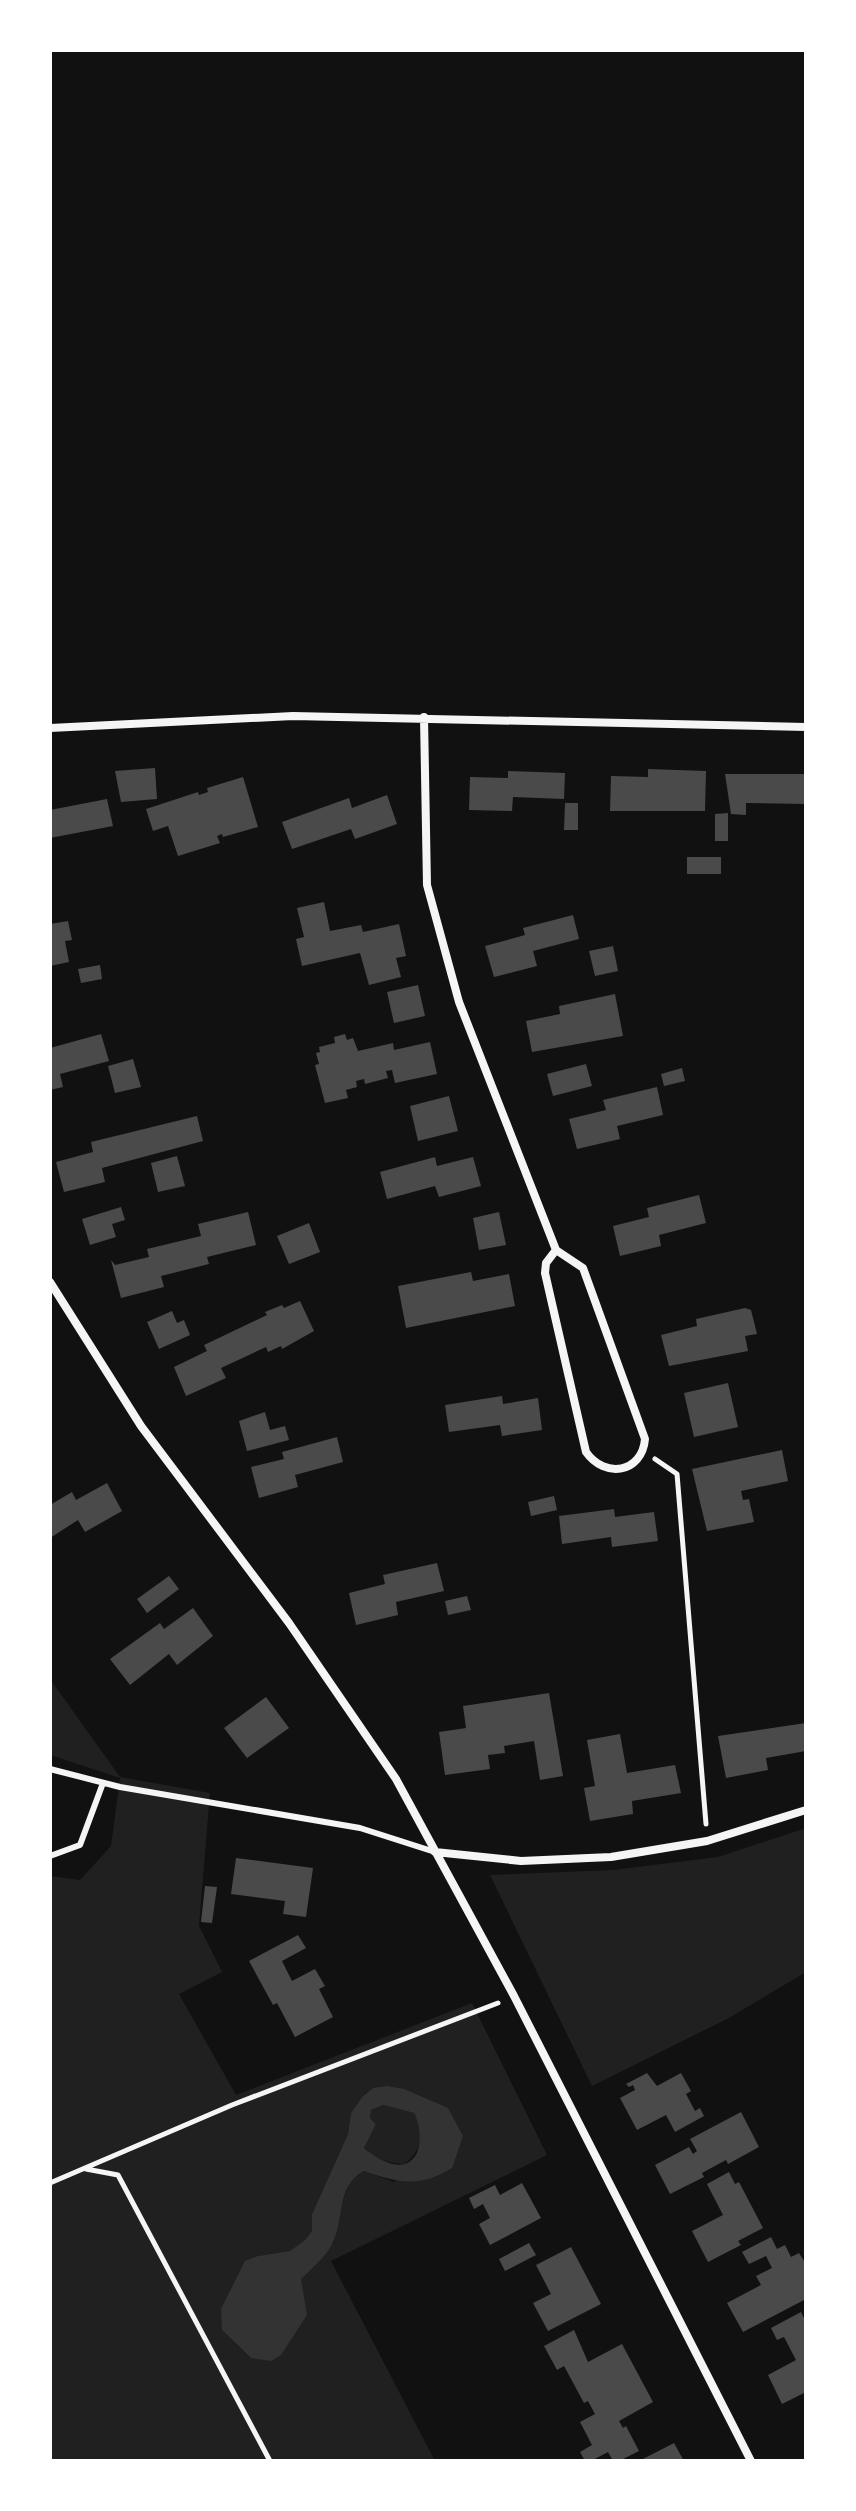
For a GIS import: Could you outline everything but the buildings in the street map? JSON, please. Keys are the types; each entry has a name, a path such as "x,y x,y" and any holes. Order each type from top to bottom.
{"street":[{"path":"50,728 293,716 806,727"},
{"path":"424,717 427,885 459,1002 556,1250 583,1268 645,1439 644,1452 635,1464 608,1470 595,1465 586,1452 545,1273 546,1263 556,1250"},
{"path":"50,1282 141,1426 289,1623 396,1779 514,1996 751,2461"},
{"path":"435,1852 521,1861 611,1857 707,1841 806,1810"}],"lane":[{"path":"50,1769 120,1787 360,1828 435,1852"},
{"path":"50,1856 80,1845 103,1783"}],"path":[{"path":"644,1452 677,1474 707,1841"},
{"path":"50,2183 232,2105 514,1996"},
{"path":"85,2169 118,2175 270,2461"}],"shaded area":[{"path":"50,1679 120,1777 210,1793 199,1926 222,1972 179,1994 236,2095 472,2003 547,2155 331,2261 435,2461 50,2461 50,1876 80,1880 111,1846 120,1778 50,1755","holes":["373,2088 463,2136 394,2182 364,2171 350,2180 339,2211 334,2242 300,2279 251,2358 222,2330 258,2256 291,2251 312,2231 312,2214 348,2134 351,2113"]},
{"path":"806,1828 806,1972 729,2018 592,2086 490,1875 613,1870 718,1857"},
{"path":"387,2086 404,2089 448,2108 463,2136 452,2168 419,2181 398,2181 364,2171 355,2177 345,2193 332,2245 301,2279 307,2315 281,2355 271,2361 251,2358 222,2330 221,2309 245,2261 290,2251 312,2231 312,2214 348,2134 351,2113 373,2088","holes":["383,2105 414,2113 420,2141 411,2160 400,2165 389,2163 364,2148 376,2124 370,2118 371,2110"]},
{"path":"383,2105 414,2113 417,2120 420,2134 418,2147 404,2164 382,2160 364,2148 376,2124 370,2118 371,2110"}]}
